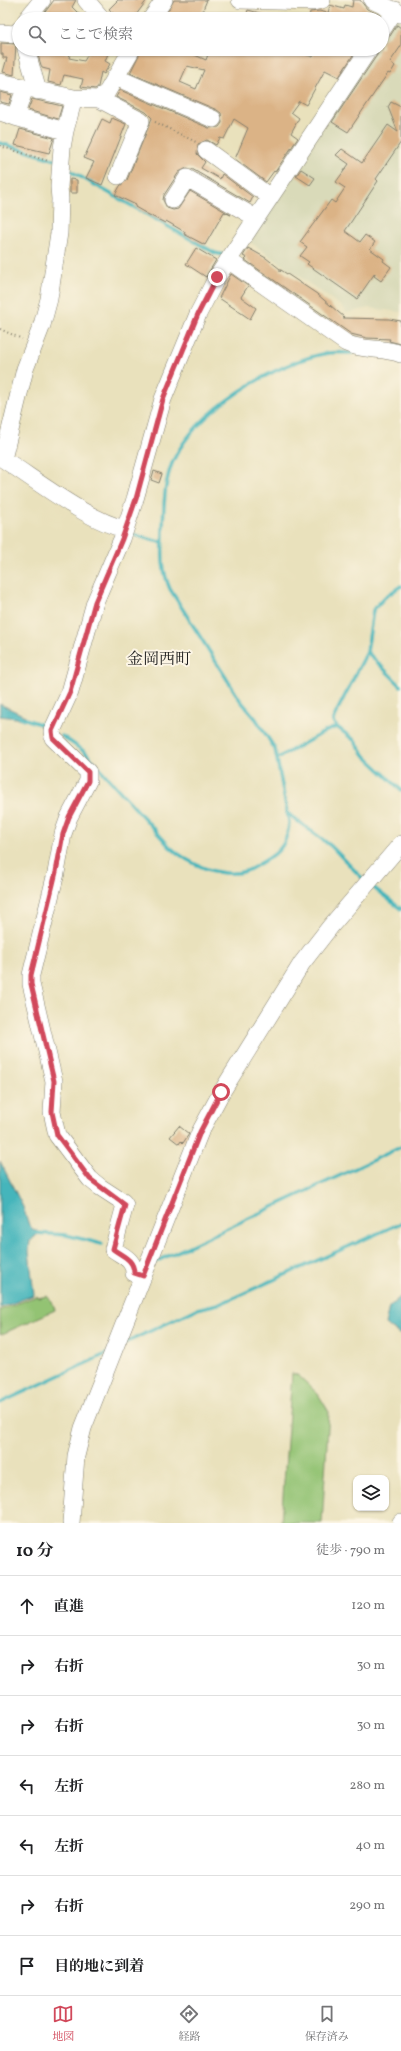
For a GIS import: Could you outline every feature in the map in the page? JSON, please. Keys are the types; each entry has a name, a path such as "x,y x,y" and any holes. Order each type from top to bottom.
{"street":[{"path":"33,12 42,0"},
{"path":"86,0 96,12"},
{"path":"156,12 164,0"},
{"path":"240,0 313,2 322,0"},
{"path":"372,0 398,12 389,22"},
{"path":"27,56 32,90"},
{"path":"99,99 107,92 127,56"},
{"path":"138,1275 126,1256 113,1249 125,1205 90,1179 57,1135 52,1112 54,1081 31,984 31,975 56,872 63,834 69,817 88,781 89,776 88,772 53,738 53,729 70,692 95,602 136,499 163,399 198,314 217,277 253,216 270,197 364,56"},
{"path":"115,77 213,119"},
{"path":"0,82 74,98 99,99 141,122 118,176"},
{"path":"32,90 8,115 64,131"},
{"path":"74,98 64,131 60,165 59,232 50,292 46,312 25,369 3,459 75,506 114,527 125,529"},
{"path":"206,150 270,197"},
{"path":"173,200 188,178 253,216"},
{"path":"228,260 346,343 352,346 387,350 401,354"},
{"path":"71,1523 76,1456 83,1428 138,1275 200,1132 221,1092 302,963 330,927 401,844"}],"path":[{"path":"141,122 150,120 176,131 206,150"},
{"path":"0,146 60,165"},
{"path":"0,330 34,344"}],"shaded area":[{"path":"396,16 401,19 401,312 369,308 346,313 344,308 246,239 369,56 389,56 389,26"}],"green space":[{"path":"37,1296 38,1298 47,1296 52,1301 55,1310 0,1335 0,1310"},
{"path":"292,1373 299,1376 318,1394 329,1412 322,1523 281,1523"}],"water":[{"path":"0,704 25,716 24,719 0,716"},
{"path":"0,1161 23,1207 29,1225 38,1231 37,1235 30,1241 29,1251 34,1295 0,1308"},
{"path":"401,1296 401,1334 399,1334 385,1324 389,1307"}],"building":[{"path":"54,0 76,0 72,7 77,12 45,12"},
{"path":"118,0 147,0 138,12 112,12 109,9"},
{"path":"174,0 207,0 202,12 167,12"},
{"path":"353,0 360,0 367,9 374,12 328,12 330,5 344,9 345,5 352,7"},
{"path":"397,25 401,28 401,46 390,62 395,66 390,74 388,73 348,132 332,122 376,56 389,56 390,36"},
{"path":"1,43 12,44 12,56 15,56 14,75 3,72 7,58 3,58 3,54 1,54"},
{"path":"38,56 70,56 69,58 84,61 87,56 107,56 105,61 110,64 104,74 101,72 98,87 95,89 81,87 83,79 64,75 61,85 48,82 50,70 42,68"},
{"path":"138,56 197,56 206,60 207,56 352,56 339,77 325,70 306,105 299,101 291,112 299,118 291,133 298,138 275,172 274,171 266,182 235,159 248,128 234,119 224,139 220,138 216,145 207,140 198,144 197,154 205,162 201,168 220,179 222,174 253,197 250,203 192,169 187,168 179,172 164,195 163,200 167,208 173,210 178,209 190,191 231,215 224,212 205,245 184,234 185,232 166,221 165,223 149,215 135,207 136,205 115,195 120,186 127,180 152,118 146,112 116,97 120,90 209,128 219,127 222,123 221,113 130,73","holes":["187,66 204,70 196,89 180,82"]},
{"path":"0,92 12,95 9,104 0,102"},
{"path":"32,99 62,106 58,119 28,110"},
{"path":"391,102 401,107 401,142 376,179 378,181 345,231 360,242 365,235 375,242 370,249 384,259 383,261 391,267 381,281 374,276 375,273 357,299 307,264 309,262 300,256 307,247 300,242 331,200 335,203 345,188 336,182 349,164 336,155 342,149 362,163 388,125 398,132 388,107"},
{"path":"112,118 126,124 102,185 86,178 94,162 84,158 102,119 110,123"},
{"path":"20,129 54,138 49,153 15,145"},
{"path":"301,169 315,178 310,185 296,176"},
{"path":"70,179 77,180 77,193 70,193"},
{"path":"196,248 216,260 206,277 186,264"},
{"path":"248,248 266,258 280,269 280,272 281,270 317,294 344,317 343,318 389,319 401,321 401,344 389,341 390,339 367,338 351,334 245,260 247,258 243,256"},
{"path":"231,274 248,286 241,297 256,308 250,319 219,298"},
{"path":"154,471 162,474 159,483 151,480"},
{"path":"179,1126 189,1134 183,1143 181,1141 179,1144 170,1137"}],"waterway":[{"path":"0,143 56,160"},
{"path":"65,168 215,253 224,255"},
{"path":"62,736 85,752 170,847 186,859 205,868 226,873 236,873 253,868 270,858 279,850 287,835 289,822 275,749 256,719 240,700 170,589 167,581 163,566 166,485 173,461 184,442 199,424 218,407 239,392 262,378 307,358 328,353 352,353"},
{"path":"132,534 163,543"},
{"path":"337,727 333,722 334,717 367,652 373,610 385,597 401,586"},
{"path":"367,652 401,686"},
{"path":"20,717 48,727"},
{"path":"278,758 326,731 337,727 354,740 365,756 401,790"},
{"path":"287,813 331,846 362,878"},
{"path":"374,888 401,909"},
{"path":"155,1262 401,1147"},
{"path":"123,1344 197,1309 222,1303 401,1223"},
{"path":"34,1233 66,1235 102,1244"},
{"path":"0,1403 106,1354"}],"district":[{"name":"金岡西町","path":"159,658"}],"route":[{"path":"217,277 198,314 163,399 136,499 122,539 95,602 70,692 52,731 51,735 53,738 88,772 89,776 88,781 65,826 56,872 31,975 34,999 47,1047 54,1081 52,1112 53,1124 64,1147 90,1179 112,1196 123,1202 125,1205 126,1209 114,1242 113,1249 126,1256 134,1267 134,1273 143,1276 200,1132 221,1092"}]}
